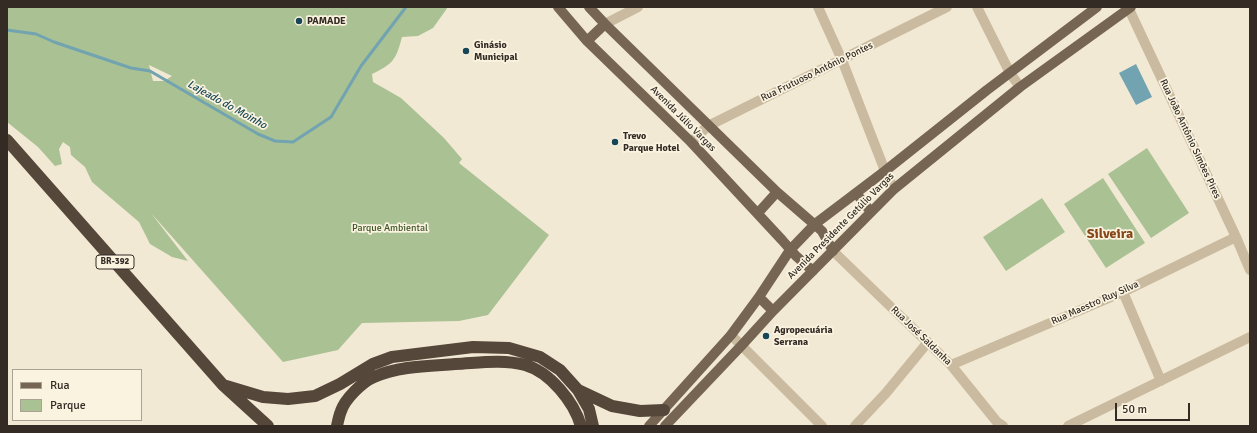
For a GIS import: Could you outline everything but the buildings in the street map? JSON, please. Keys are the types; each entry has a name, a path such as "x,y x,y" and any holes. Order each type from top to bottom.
{"highway":[{"name":"BR-392","path":"7,140 223,385 268,426"},
{"path":"223,385 263,397 288,399 315,396 340,384 373,364 392,357 473,347 509,348 540,357 560,370 578,390 589,409 593,426"},
{"path":"337,426 341,410 354,391 373,377 398,369 498,362 526,366 546,376 561,391 578,414 581,426"},
{"path":"578,390 612,406 640,411 664,410"}],"main road":[{"name":"Avenida Júlio Vargas","path":"558,7 586,41 691,142 758,213 790,250 813,271"},
{"name":"Avenida Júlio Vargas","path":"589,7 708,126 777,192 815,224 822,231 833,251"},
{"name":"Avenida Presidente Getúlio Vargas","path":"650,426 730,335 759,297 790,250 815,224 1097,7"},
{"name":"Avenida Presidente Getúlio Vargas","path":"664,426 773,311 894,189 1020,87 1129,8"},
{"path":"586,41 605,24"},
{"path":"758,213 777,192"},
{"path":"856,193 871,212"},
{"path":"759,297 773,311"}],"street":[{"path":"605,24 638,7"},
{"path":"818,7 842,60 885,171 894,189"},
{"name":"Rua Frutuoso Antônio Pontes","path":"691,142 708,126 946,7"},
{"path":"977,7 1010,73 1020,87"},
{"name":"Rua João Antônio Simões Pires","path":"1129,8 1250,270"},
{"name":"Rua Maestro Ruy Silva","path":"951,365 1123,292 1236,237"},
{"name":"Rua José Saldanha","path":"833,251 951,365 997,422 1003,426"},
{"path":"1123,292 1162,381"},
{"path":"730,335 742,345 822,426"},
{"path":"1068,426 1250,337"},
{"path":"855,426 886,393 928,342"}],"green space":[{"name":"Parque Ambiental","path":"7,7 448,7 433,28 418,36 402,37 398,51 393,60 385,67 372,74 373,82 401,98 444,138 462,159 459,163 549,235 488,315 459,321 362,323 338,350 283,362 151,213 188,261 172,257 150,244 139,222 92,182 85,167 71,155 70,147 63,142 59,149 62,164 55,166 38,147 7,122","holes":["149,65 172,76 164,81 153,81"]},
{"path":"1147,148 1189,213 1151,238 1108,174"},
{"path":"1103,178 1145,243 1106,268 1064,204"},
{"path":"1042,198 1065,232 1006,271 983,237"}],"water":[{"path":"1136,64 1152,97 1136,105 1119,73"}],"waterway":[{"name":"Lajeado do Moinho","path":"7,30 36,34 54,42 131,68 150,71 258,134 275,141 293,142 331,117 361,66 406,7"}],"place":[{"name":"PAMADE","path":"299,21"},
{"name":"Ginásio Municipal","path":"466,51"},
{"name":"Trevo Parque Hotel","path":"615,142"},
{"name":"Agropecuária Serrana","path":"766,336"}],"district":[{"name":"Silveira","path":"1110,234"}]}
